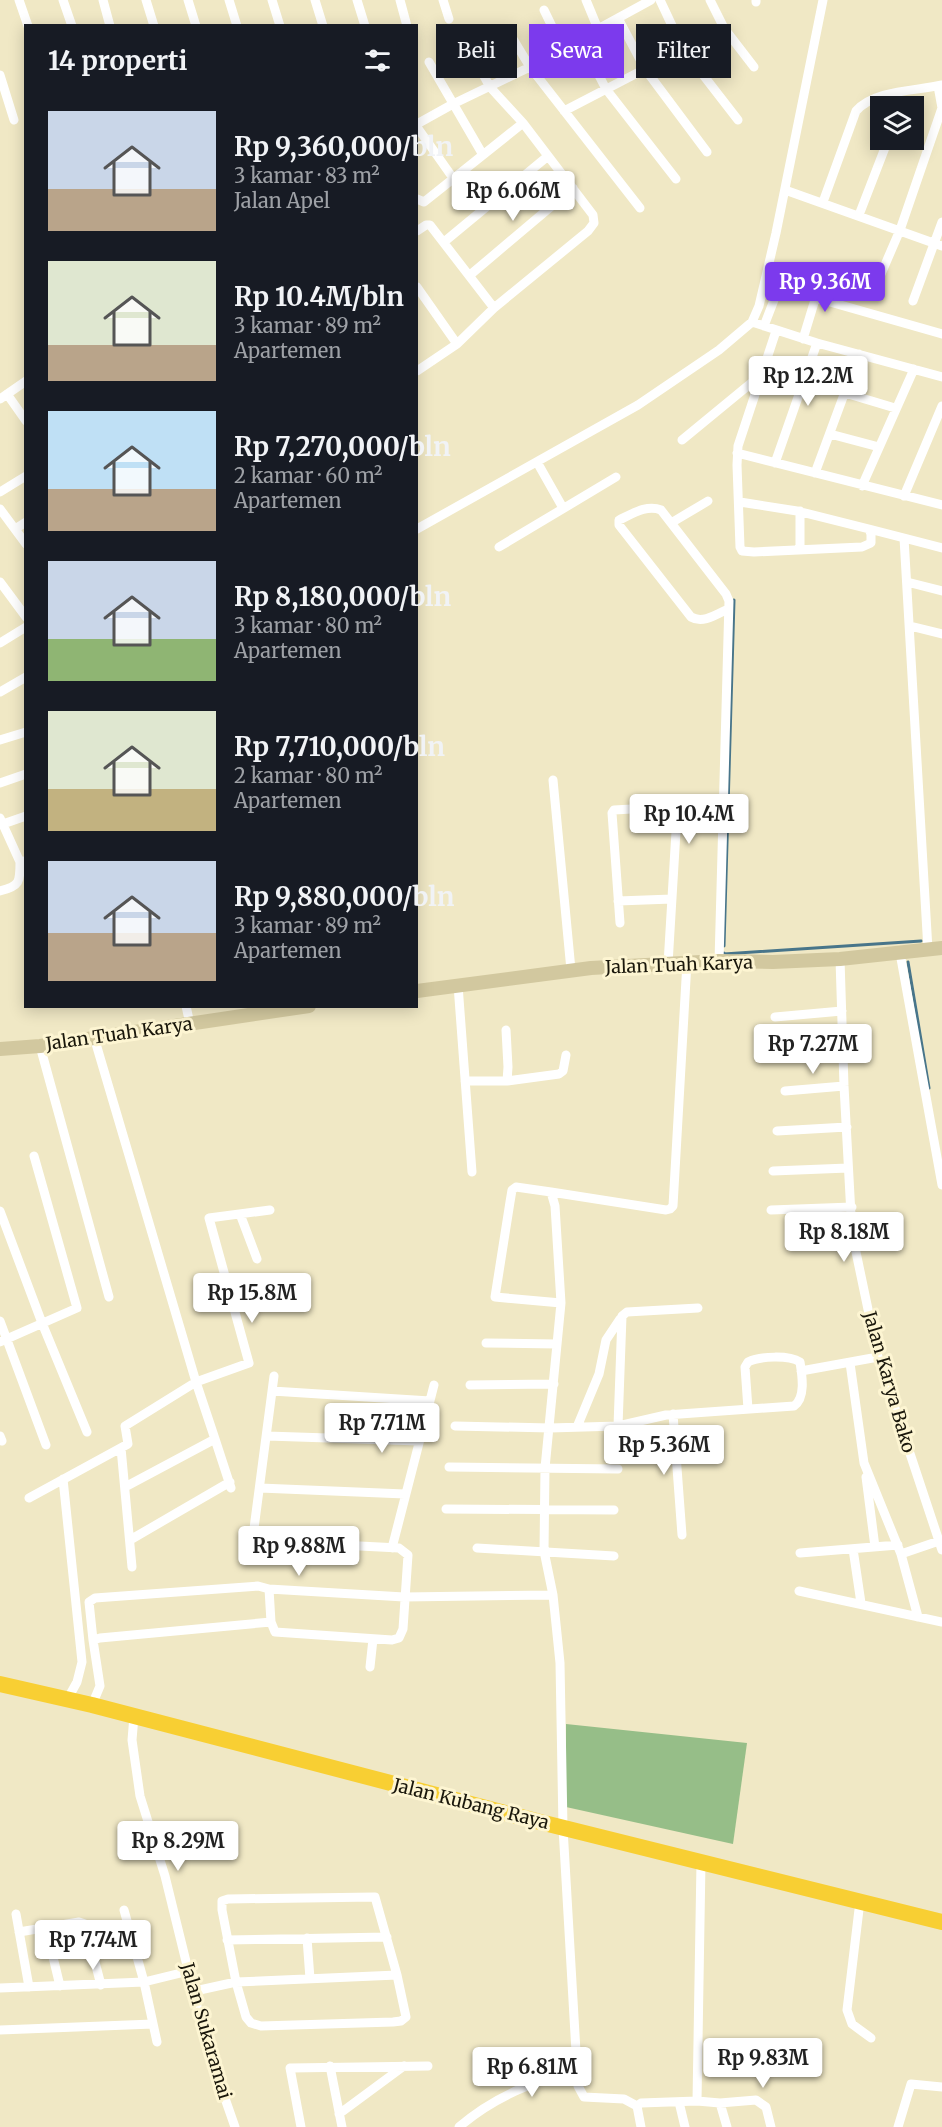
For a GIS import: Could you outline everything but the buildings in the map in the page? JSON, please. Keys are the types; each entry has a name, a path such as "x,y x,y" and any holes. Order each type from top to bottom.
{"highway":[{"name":"Jalan Kubang Raya","path":"0,1684 92,1705 563,1828 942,1922"}],"main road":[{"name":"Jalan Tuah Karya","path":"418,991 571,970 687,962 773,962 935,949"},
{"name":"Jalan Tuah Karya","path":"0,1049 40,1046 296,1008"}],"street":[{"path":"19,0 27,24"},
{"path":"63,0 71,24"},
{"path":"103,0 109,24"},
{"path":"146,0 153,24"},
{"path":"188,0 195,24"},
{"path":"229,0 236,24"},
{"path":"272,0 279,24"},
{"path":"315,0 322,24"},
{"path":"357,0 364,24"},
{"path":"400,0 406,24"},
{"path":"443,0 449,19"},
{"path":"586,0 596,24"},
{"path":"627,0 632,10"},
{"path":"607,24 651,0"},
{"path":"660,0 671,24"},
{"path":"710,0 722,24"},
{"path":"418,528 638,405 719,350 752,322 759,306 785,190 823,0"},
{"path":"544,10 550,24"},
{"path":"618,18 636,52"},
{"path":"731,37 754,67"},
{"path":"517,46 529,65"},
{"path":"429,62 483,155"},
{"path":"418,124 453,104 529,68"},
{"path":"564,111 636,74"},
{"path":"0,75 14,120"},
{"path":"418,370 457,344 494,309 588,231 594,223 592,215 573,188 485,78"},
{"path":"538,78 640,208"},
{"path":"600,78 606,89 676,179"},
{"path":"652,78 707,152"},
{"path":"705,78 738,120"},
{"path":"823,202 856,111 866,101 894,93 940,85 942,108 900,230 875,288"},
{"path":"418,199 424,202 522,123"},
{"path":"418,126 453,178"},
{"path":"859,215 884,150"},
{"path":"444,242 548,156"},
{"path":"470,275 573,188"},
{"path":"785,190 938,245"},
{"path":"913,301 938,245 942,222"},
{"path":"418,230 430,225 494,309"},
{"path":"764,326 786,268"},
{"path":"803,339 821,280"},
{"path":"418,288 457,344"},
{"path":"816,298 942,334"},
{"path":"752,322 803,339 942,377"},
{"path":"776,331 737,453 740,502 738,542 742,551 866,546 871,543 872,534 869,529"},
{"path":"775,463 817,343"},
{"path":"815,473 859,354"},
{"path":"862,486 914,369"},
{"path":"682,440 761,375"},
{"path":"24,382 4,396 24,419"},
{"path":"845,393 895,408"},
{"path":"904,496 942,406"},
{"path":"830,434 879,447"},
{"path":"737,453 942,506"},
{"path":"537,462 563,508"},
{"path":"0,492 24,477"},
{"path":"499,546 615,477"},
{"path":"670,523 708,501"},
{"path":"740,502 800,512 942,548"},
{"path":"719,961 728,609 726,594 661,510 655,507 646,508 619,520 619,525 691,617 702,620 728,609"},
{"path":"0,509 24,541"},
{"path":"800,512 800,549"},
{"path":"15,529 24,523"},
{"path":"904,538 935,949"},
{"path":"907,582 942,591"},
{"path":"1,586 24,615"},
{"path":"909,626 942,634"},
{"path":"0,643 24,628"},
{"path":"0,692 24,678"},
{"path":"0,740 24,733"},
{"path":"0,783 24,775"},
{"path":"553,780 571,970"},
{"path":"620,923 612,813 614,810 667,807 676,811 668,963"},
{"path":"0,891 17,884 23,862 10,842 1,821 24,816"},
{"path":"0,845 10,842"},
{"path":"618,901 672,899"},
{"path":"900,953 942,1185"},
{"name":"Jalan Karya Bako","path":"840,958 852,1233 878,1357 940,1546"},
{"path":"561,1303 495,1297 512,1190 516,1187 596,1197 666,1210 673,1206 687,962"},
{"path":"458,986 472,1172"},
{"path":"186,1008 189,1024"},
{"path":"776,1017 842,1011"},
{"path":"506,1030 507,1081"},
{"path":"94,1037 196,1382 230,1485 130,1540"},
{"path":"40,1046 68,1156 109,1297"},
{"path":"786,1051 843,1048"},
{"path":"465,1081 507,1081 559,1074 566,1055"},
{"path":"785,1091 844,1086"},
{"path":"777,1131 847,1127"},
{"path":"4,1341 77,1308 34,1156"},
{"path":"773,1171 848,1168"},
{"path":"551,1192 555,1206 561,1303 545,1468 544,1551 553,1595 560,1664 563,1828 578,2086 584,2097 627,2100 637,2106 641,2127"},
{"path":"771,1210 852,1208"},
{"path":"29,1498 128,1444 125,1426 196,1382 249,1363 209,1218 270,1210"},
{"path":"0,1211 42,1323 87,1432"},
{"path":"240,1214 257,1259"},
{"path":"578,1427 599,1374 606,1340 623,1314 698,1308"},
{"path":"618,1426 621,1319"},
{"path":"0,1321 4,1341 46,1444"},
{"path":"486,1343 557,1344"},
{"path":"801,1371 878,1357"},
{"path":"455,1426 550,1428 618,1426 674,1414 794,1406 801,1395 800,1362 794,1358 748,1362 745,1367 748,1409"},
{"path":"850,1363 875,1547"},
{"path":"269,1589 271,1622 275,1632 392,1640 399,1638 403,1629 408,1555 399,1548 257,1540 253,1532 274,1376"},
{"path":"470,1385 554,1384"},
{"path":"392,1548 434,1385"},
{"path":"273,1392 430,1401"},
{"path":"674,1414 682,1535"},
{"path":"267,1436 419,1442"},
{"path":"125,1487 215,1440"},
{"path":"121,1448 132,1567"},
{"path":"864,1463 899,1550 918,1617"},
{"path":"449,1467 618,1469"},
{"path":"63,1479 82,1662 77,1682 67,1700"},
{"path":"260,1488 405,1494"},
{"path":"446,1509 614,1510"},
{"path":"801,1553 875,1547 899,1550 940,1546"},
{"path":"477,1548 614,1556"},
{"path":"853,1549 861,1603"},
{"path":"92,1705 100,1686 88,1602 94,1598 258,1586 269,1589 404,1597 553,1595"},
{"path":"799,1591 942,1622"},
{"path":"93,1640 271,1622"},
{"path":"370,1667 372,1639"},
{"name":"Jalan Sukaramai","path":"134,1716 132,1740 140,1796 165,1876 207,2047 235,2127"},
{"path":"698,2101 701,1862"},
{"path":"375,1897 387,1937 398,1975 406,2017 401,2021 261,2026 251,2023 246,2017 227,1940 222,1900 375,1897"},
{"path":"860,1901 847,2010 852,2024 872,2038"},
{"path":"124,1910 144,1982 157,2042"},
{"path":"16,1914 29,1987"},
{"path":"20,1932 79,1922 85,1924 100,1984"},
{"path":"46,1928 60,1986"},
{"path":"227,1940 387,1937"},
{"path":"307,1938 310,1979"},
{"path":"0,1988 144,1982 189,1971"},
{"path":"195,1991 236,1982 398,1975"},
{"path":"0,2030 153,2024"},
{"path":"330,2066 342,2127"},
{"path":"339,2114 404,2066"},
{"path":"301,2127 290,2068 428,2066"},
{"path":"459,2127 479,2109 515,2089 577,2068"},
{"path":"898,2127 911,2084 942,2087"},
{"path":"637,2106 641,2103 698,2101 720,2103 756,2100 766,2107 771,2127"},
{"path":"679,2102 685,2127"},
{"path":"720,2103 727,2127"}],"green space":[{"path":"566,1724 747,1743 733,1844 566,1807"}],"waterway":[{"path":"724,946 734,600"},
{"path":"724,953 921,941"},
{"path":"908,962 929,1088"}]}
